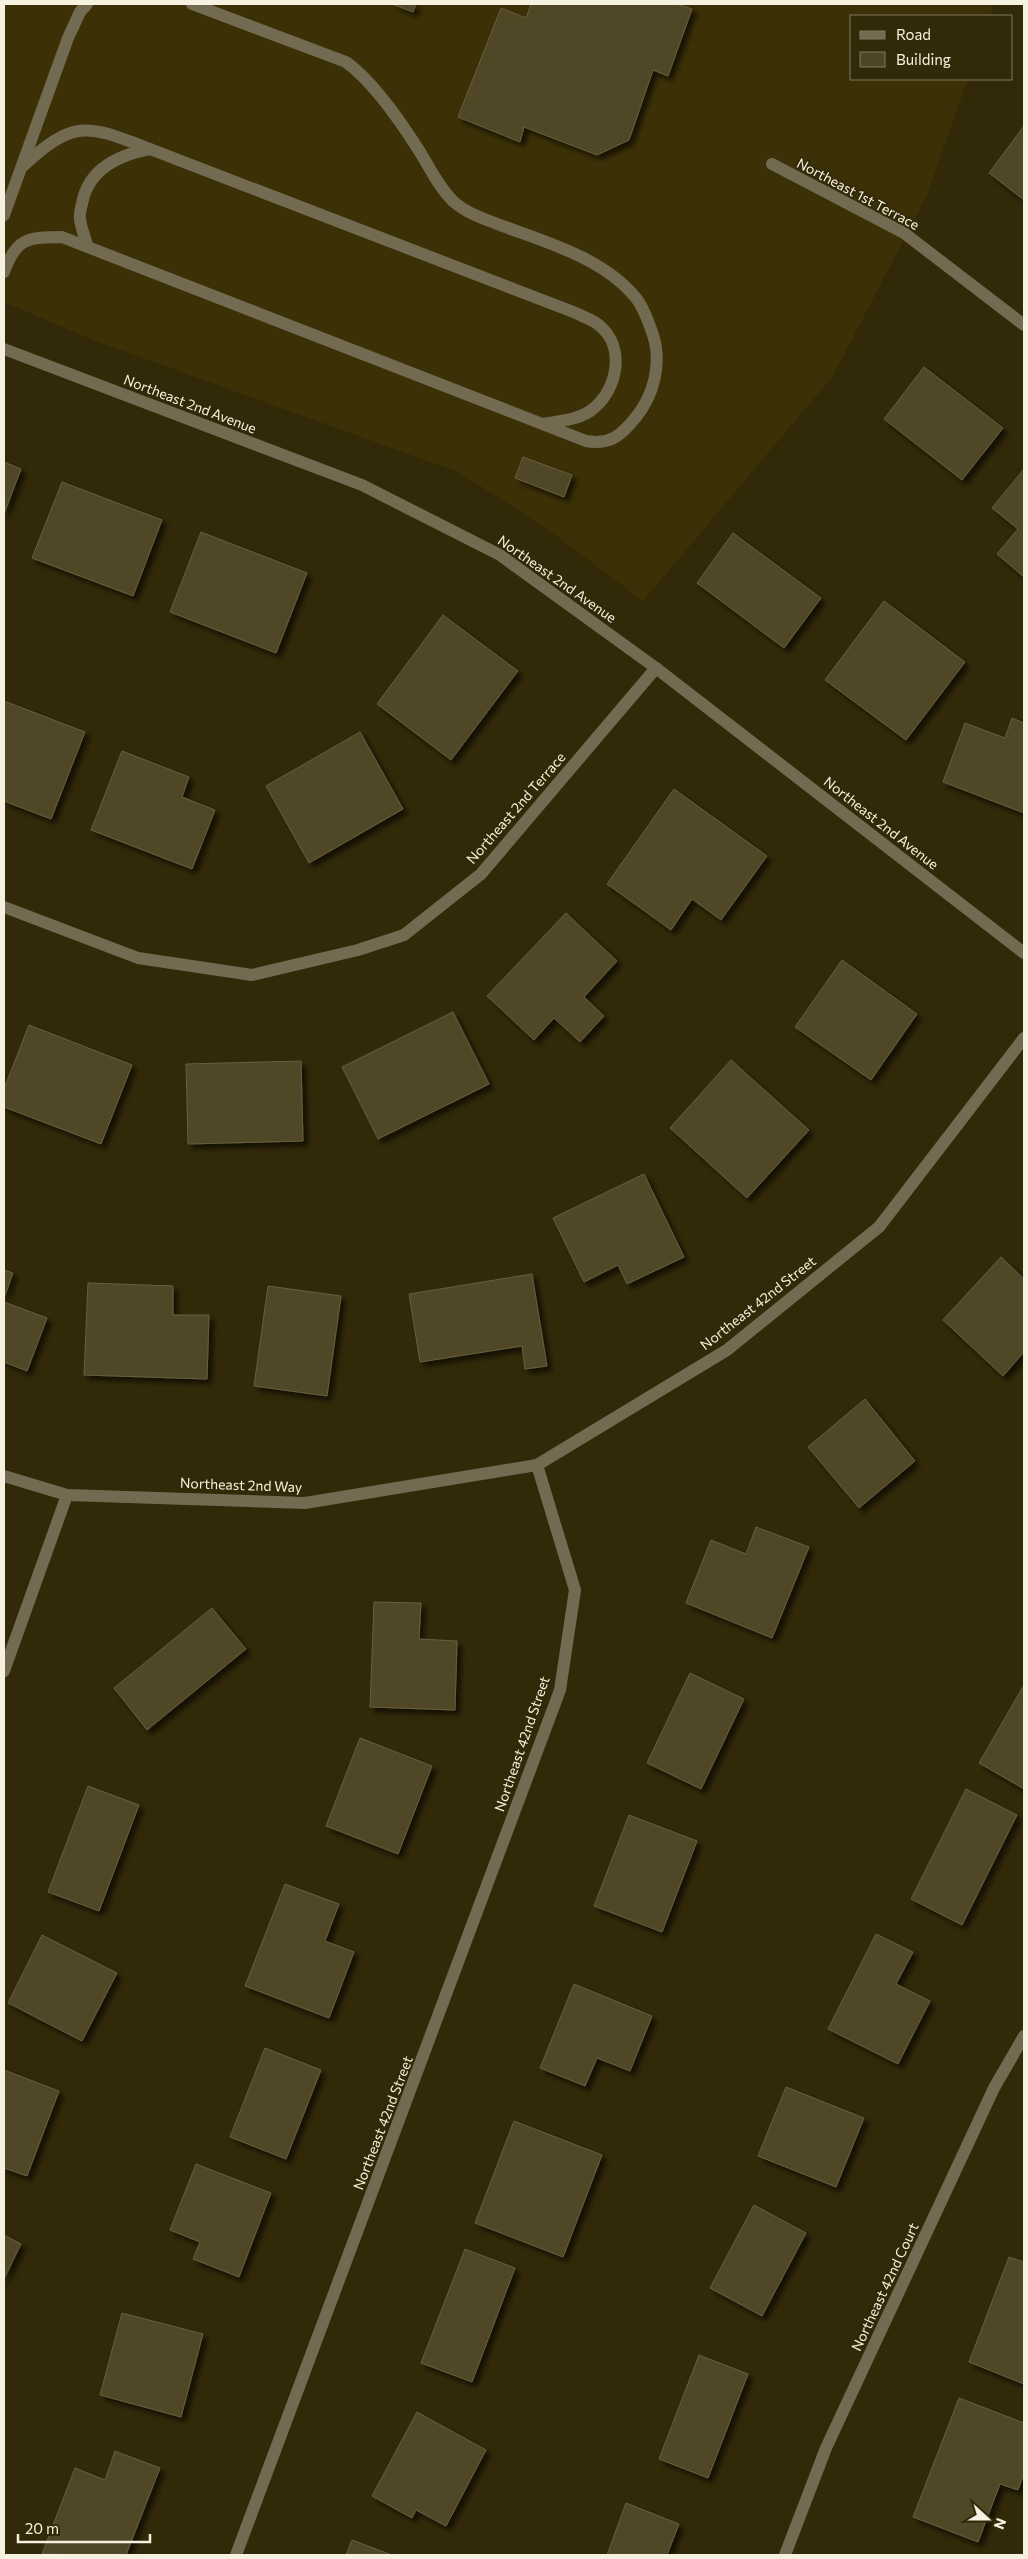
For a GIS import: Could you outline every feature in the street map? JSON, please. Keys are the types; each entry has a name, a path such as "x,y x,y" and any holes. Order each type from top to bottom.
{"street":[{"path":"4,215 68,38 80,12 87,4"},
{"path":"4,272 10,254 21,242 38,237 62,237 87,245 586,441 602,444 617,437 644,407 656,366 656,345 637,299 619,281 598,266 576,255 475,216 454,202 439,184 412,139 361,73 346,62 192,4"},
{"path":"21,168 56,138 72,131 93,130 150,149 576,313 600,326 615,346 616,371 609,390 594,409 576,418 543,424"},
{"path":"87,245 79,218 84,189 98,172 115,159 150,149"},
{"name":"Northeast 1st Terrace","path":"772,164 904,233 1024,325"},
{"name":"Northeast 2nd Avenue","path":"4,350 362,485 500,555 656,668 1024,954"},
{"name":"Northeast 2nd Terrace","path":"4,907 138,958 252,974 358,950 404,935 480,874 656,668"},
{"name":"Northeast 42nd Street","path":"236,2555 560,1690 575,1590 537,1465 727,1350 879,1227 1024,1038"},
{"name":"Northeast 2nd Way","path":"4,1476 67,1495 305,1503 537,1465"},
{"path":"4,1671 67,1495"},
{"name":"Northeast 42nd Court","path":"785,2555 831,2438 994,2088 1024,2036"}],"shaded area":[{"path":"4,4 994,4 990,15 850,15 850,80 968,80 927,195 833,376 643,601 542,525 458,472 93,340 4,302"}],"building":[{"path":"392,4 416,4 413,12"},
{"path":"531,4 677,4 692,9 668,76 653,70 629,140 597,155 524,127 520,142 458,117 501,8 526,18"},
{"path":"1024,126 1024,200 989,173"},
{"path":"924,367 1003,428 962,480 884,419"},
{"path":"523,457 572,475 564,497 515,478"},
{"path":"4,462 21,469 4,514"},
{"path":"1024,469 1024,577 997,554 1018,529 992,508"},
{"path":"62,482 162,520 133,596 32,558"},
{"path":"201,532 307,573 276,653 170,612"},
{"path":"733,533 821,598 784,648 697,583"},
{"path":"884,601 965,662 906,740 825,680"},
{"path":"443,615 518,671 451,760 377,704"},
{"path":"4,701 85,732 51,819 4,801"},
{"path":"1012,718 1024,723 1024,813 943,782 965,723 1005,738"},
{"path":"360,732 403,809 309,863 266,786"},
{"path":"122,751 189,777 182,797 215,810 192,869 91,830"},
{"path":"674,789 767,856 721,920 692,899 671,930 607,884"},
{"path":"566,913 617,961 584,997 604,1016 580,1042 554,1018 534,1040 487,996"},
{"path":"842,960 917,1014 871,1080 795,1027"},
{"path":"453,1012 489,1084 378,1139 342,1067"},
{"path":"29,1025 132,1065 101,1144 4,1107 4,1089"},
{"path":"731,1060 809,1130 747,1198 670,1128"},
{"path":"301,1061 303,1141 188,1144 186,1064"},
{"path":"644,1174 684,1257 627,1284 618,1265 584,1282 553,1218"},
{"path":"1001,1257 1024,1279 1024,1352 1003,1376 943,1320"},
{"path":"4,1270 13,1273 4,1298"},
{"path":"532,1274 547,1366 525,1369 522,1346 420,1362 409,1294"},
{"path":"88,1283 173,1286 173,1315 209,1315 207,1379 84,1375"},
{"path":"268,1286 341,1296 327,1396 254,1386"},
{"path":"4,1302 47,1318 27,1371 4,1362"},
{"path":"865,1399 915,1461 859,1508 808,1447"},
{"path":"756,1527 809,1547 772,1638 686,1603 711,1540 746,1554"},
{"path":"374,1602 421,1603 419,1639 457,1641 455,1710 370,1707"},
{"path":"212,1608 246,1649 147,1730 114,1688"},
{"path":"690,1673 744,1699 701,1789 647,1763"},
{"path":"1024,1685 1024,1789 979,1763"},
{"path":"360,1738 432,1766 398,1854 326,1826"},
{"path":"88,1786 139,1805 99,1911 48,1892"},
{"path":"966,1789 1017,1815 962,1925 911,1899"},
{"path":"629,1815 697,1841 662,1932 594,1906"},
{"path":"285,1884 339,1904 325,1941 354,1952 329,2018 245,1986"},
{"path":"876,1934 913,1952 896,1984 930,2001 898,2064 828,2029"},
{"path":"42,1935 117,1973 82,2041 8,2003"},
{"path":"574,1984 652,2016 630,2071 597,2058 585,2086 540,2068"},
{"path":"265,2048 321,2070 286,2159 230,2137"},
{"path":"4,2070 59,2091 27,2176 4,2168"},
{"path":"786,2087 864,2118 836,2187 758,2156"},
{"path":"514,2121 602,2155 563,2257 475,2223"},
{"path":"196,2164 271,2193 239,2277 193,2259 200,2242 170,2230"},
{"path":"754,2205 806,2233 762,2316 710,2288"},
{"path":"4,2235 21,2244 4,2279"},
{"path":"465,2249 515,2268 472,2382 421,2363"},
{"path":"1009,2257 1024,2262 1024,2384 969,2362"},
{"path":"122,2313 203,2334 181,2417 100,2395"},
{"path":"699,2355 748,2374 708,2478 659,2459"},
{"path":"959,2398 1024,2423 1024,2473 1018,2490 1000,2484 978,2542 913,2517"},
{"path":"417,2412 486,2450 446,2526 416,2510 412,2518 372,2496"},
{"path":"115,2451 160,2468 126,2555 42,2554 75,2468 105,2480"},
{"path":"626,2503 679,2524 667,2555 607,2555"},
{"path":"352,2540 392,2555 346,2555"}]}
